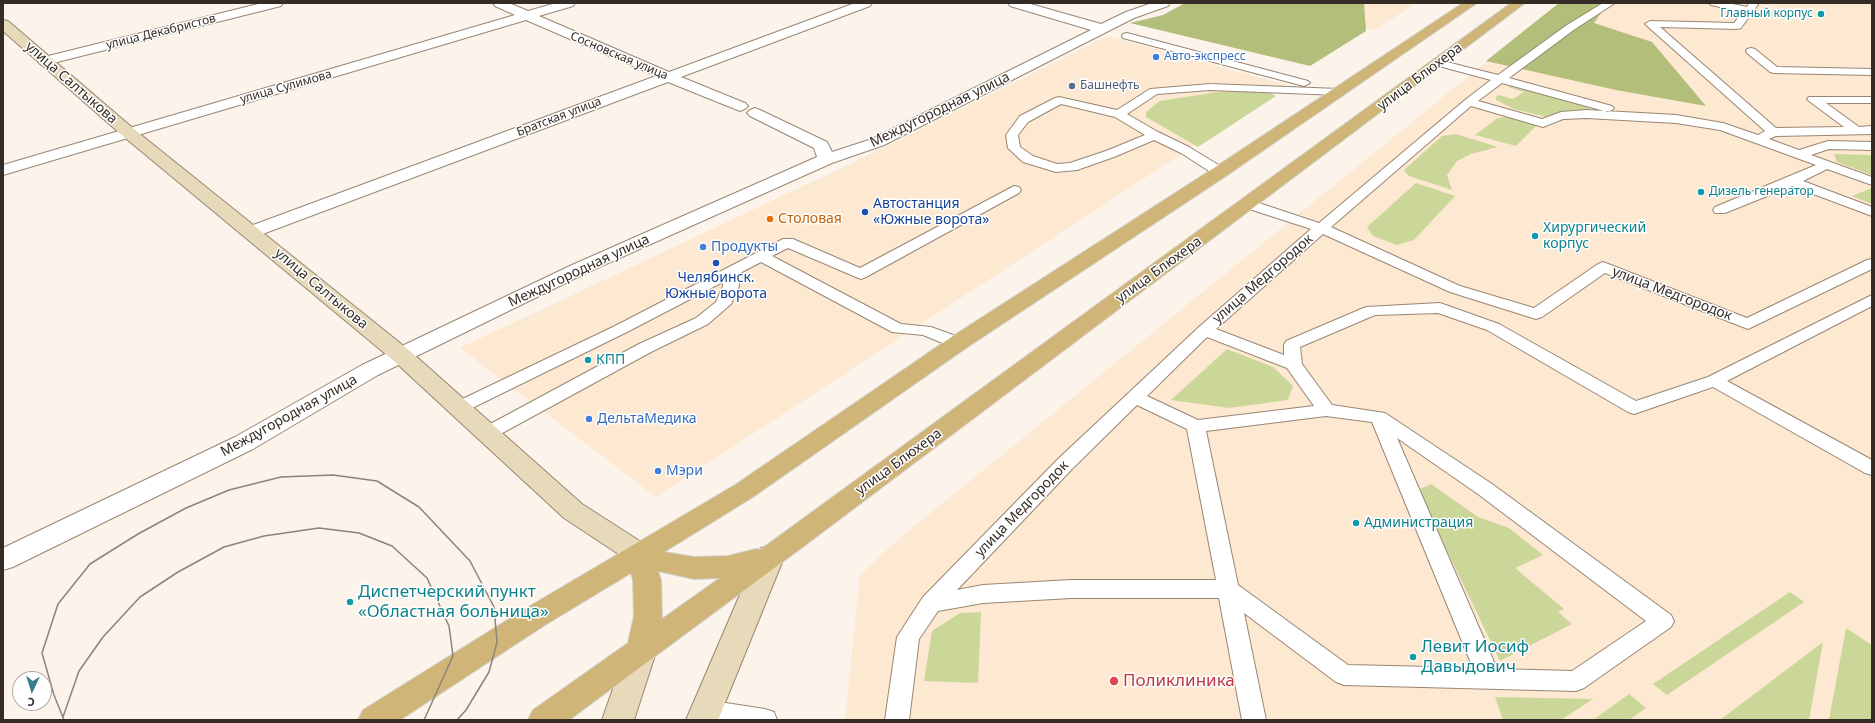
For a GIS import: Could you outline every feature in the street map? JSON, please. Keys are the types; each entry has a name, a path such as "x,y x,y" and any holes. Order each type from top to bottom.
{"main road":[{"path":"374,720 535,617 744,491 958,343 1220,172 1471,3"},
{"name":"улица Блюхера","path":"642,649 799,536 1519,3"},
{"name":"улица Салтыкова","path":"3,24 129,133 402,356 573,511 639,554"},
{"path":"639,554 665,563 694,568 728,567 771,555"},
{"path":"618,720 642,649 648,616 648,580 639,554"},
{"path":"704,715 771,555"},
{"path":"544,720 642,649"}],"street":[{"name":"улица Декабристов","path":"45,61 277,3"},
{"name":"Сосновская улица","path":"499,3 740,106"},
{"name":"улица Сулимова","path":"3,170 570,3"},
{"name":"Братская улица","path":"252,232 866,3"},
{"path":"1014,3 1103,28"},
{"name":"Междугородная улица","path":"3,560 244,443 370,370 579,270 826,159 878,142 1103,28 1130,15 1164,3"},
{"path":"755,113 821,145 826,159"}],"lane":[{"name":"улица Медгородок","path":"897,720 908,637 931,603 1066,464 1205,330 1321,228 1469,102 1503,79 1571,27 1610,3"},
{"path":"1714,3 1752,6"},
{"path":"1752,6 1737,26 1650,24 1773,132"},
{"path":"1127,36 1339,92"},
{"path":"1750,51 1774,70 1872,72"},
{"path":"1439,63 1634,115"},
{"path":"1119,114 1154,91 1210,87 1339,92"},
{"path":"1856,130 1813,99 1872,100"},
{"path":"1154,135 1110,154 1072,167 1056,168 1028,159 1014,148 1012,135 1024,119 1059,100 1119,114 1154,135 1185,150 1220,172"},
{"path":"1469,102 1543,123 1561,116 1588,114 1676,118 1723,126 1872,181"},
{"path":"1759,140 1773,132 1872,130"},
{"path":"1800,154 1828,145 1872,146"},
{"path":"1720,210 1792,181 1828,164"},
{"path":"1792,181 1872,212"},
{"path":"458,408 621,329 788,242 861,274 1014,190"},
{"name":"улица Медгородок","path":"1248,204 1321,228 1387,256 1455,290 1536,314 1603,267 1748,324 1872,264"},
{"path":"762,256 898,328 925,330 958,343"},
{"path":"488,433 638,351 702,321 723,304 731,286 730,273"},
{"path":"1326,410 1293,364 1292,346 1372,310 1440,308 1493,327 1634,408 1714,381 1872,300"},
{"name":"улица Медгородок","path":"1205,330 1293,364"},
{"path":"1714,381 1872,468"},
{"path":"931,603 983,594 1072,589 1228,588 1344,675 1489,680 1576,681 1663,622 1484,489 1379,417 1326,410 1196,426 1136,398"},
{"path":"1379,417 1489,680"},
{"path":"1196,426 1254,720"},
{"path":"704,715 765,720"}],"shaded area":[{"path":"1267,3 1416,3 1375,30"},
{"path":"1559,3 1872,3 1872,720 845,720 860,575 901,537"},
{"path":"1107,36 1287,85 656,497 460,348 869,155"}],"green space":[{"path":"1185,3 1364,3 1366,31 1310,66 1130,23 1163,15"},
{"path":"1559,3 1608,3 1594,23 1652,42 1706,106 1616,90 1486,61"},
{"path":"1513,85 1587,105 1590,108 1588,110 1546,117 1514,109 1496,100 1496,97 1499,95 1513,99 1524,92 1508,87"},
{"path":"1218,92 1257,92 1270,93 1276,96 1198,147 1146,117 1146,112 1160,101"},
{"path":"1506,117 1538,124 1516,146 1475,135 1498,118"},
{"path":"1456,134 1498,147 1471,154 1457,161 1447,175 1452,190 1409,176 1404,170 1442,136"},
{"path":"1834,154 1872,155 1872,175 1837,162"},
{"path":"1416,183 1455,196 1414,240 1397,245 1373,236 1367,227"},
{"path":"1872,188 1872,204 1852,196"},
{"path":"1227,349 1273,367 1293,386 1288,400 1229,408 1171,400"},
{"path":"1431,484 1478,517 1509,528 1543,555 1515,568 1564,609 1558,612 1572,624 1500,661 1418,490"},
{"path":"1790,592 1804,602 1667,695 1653,684"},
{"path":"981,612 978,683 924,681 932,631 960,613"},
{"path":"1846,628 1872,645 1872,720 1829,720"},
{"path":"1823,642 1809,720 1720,720"},
{"path":"1629,694 1646,708 1629,720 1593,720"},
{"path":"1495,697 1593,699 1561,720 1503,720"}],"tram line":[{"path":"64,720 54,695 42,653 58,604 90,564 138,534 186,508 229,490 281,477 333,475 377,481 419,507 470,561 494,607 497,642 489,672 466,710 457,720"},
{"path":"63,717 79,671 103,637 140,597 178,572 224,547 264,536 319,528 359,533 392,546 427,578 449,626 453,656 424,720"}],"place":[{"name":"Главный корпус","path":"1821,14"},
{"name":"Авто-экспресс","path":"1156,57"},
{"name":"Башнефть","path":"1072,86"},
{"name":"Дизель генератор","path":"1701,192"},
{"name":"Автостанция «Южные ворота»","path":"865,212"},
{"name":"Столовая","path":"770,219"},
{"name":"Хирургический корпус","path":"1535,236"},
{"name":"Продукты","path":"703,247"},
{"name":"Челябинск. Южные ворота","path":"716,263"},
{"name":"КПП","path":"588,360"},
{"name":"ДельтаМедика","path":"589,419"},
{"name":"Мэри","path":"658,471"},
{"name":"Администрация","path":"1356,523"},
{"name":"Диспетчерский пункт «Областная больница»","path":"350,602"},
{"name":"Левит Иосиф Давыдович","path":"1413,657"},
{"name":"Поликлиника","path":"1114,681"}]}
